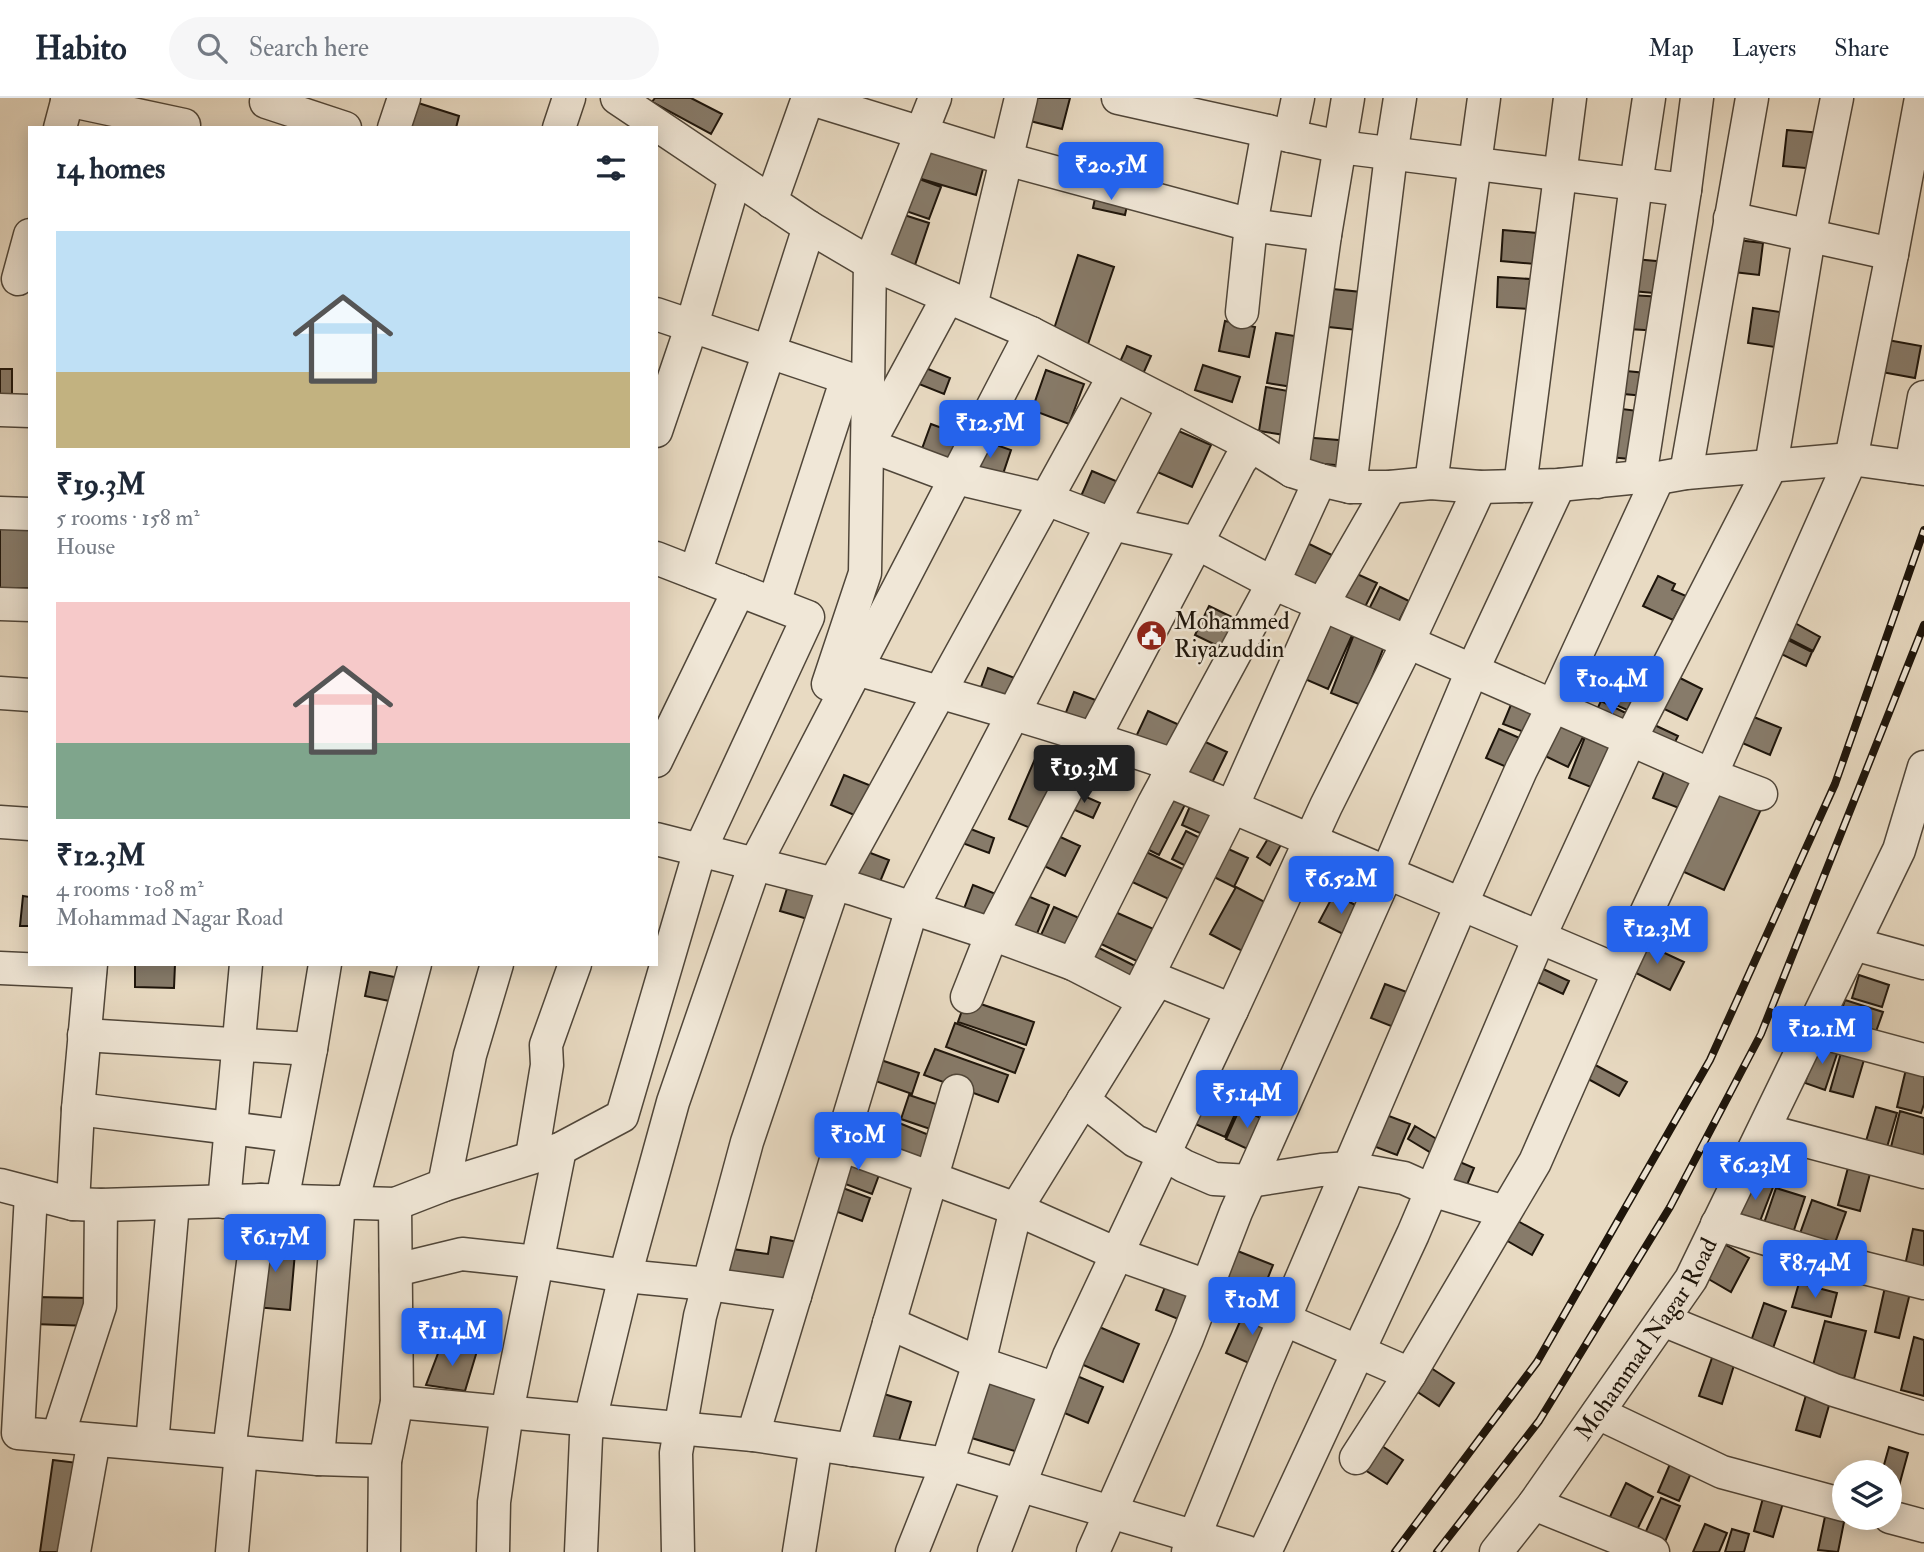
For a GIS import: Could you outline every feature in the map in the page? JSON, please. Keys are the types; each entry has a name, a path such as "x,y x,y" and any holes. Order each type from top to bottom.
{"street":[{"path":"267,98 265,102 339,126"},
{"path":"395,126 404,98"},
{"path":"560,126 569,98"},
{"path":"617,98 648,126"},
{"path":"771,202 808,98 1006,159 1251,225 1325,235"},
{"path":"828,684 864,573 870,263 935,98"},
{"path":"868,445 960,302 1006,159 1021,98"},
{"path":"1118,98 1211,108 1279,134 1340,147 1685,190"},
{"path":"1242,312 1251,225 1279,134 1298,98"},
{"path":"1073,964 1170,772 1273,583 1306,476 1325,235 1348,98"},
{"path":"1350,487 1400,98"},
{"path":"1430,483 1483,98"},
{"path":"1520,486 1570,98"},
{"path":"1597,482 1649,98"},
{"path":"1661,476 1685,190 1697,98"},
{"path":"1191,1544 1461,905 1521,770 1661,476 1730,218 1752,98"},
{"path":"1265,1552 1413,1234 1539,938 1630,740 1771,466 1809,237 1836,98"},
{"path":"1356,1458 1410,1374 1535,1162 1851,459 1920,98"},
{"path":"65,109 185,117"},
{"path":"659,136 736,178 808,227 870,263 1031,333 1306,476 1350,487 1430,483 1480,487 1559,485 1851,459 1917,468 1924,397"},
{"path":"658,425 692,325 736,178"},
{"path":"1730,218 1892,254"},
{"path":"622,1116 700,850 808,617 739,590 669,570 769,352 808,227"},
{"path":"16,280 28,241"},
{"path":"658,315 848,378 774,603"},
{"path":"581,1552 586,1437 625,1276 673,1102 755,864 1031,333"},
{"path":"678,1552 676,1453 700,1316 747,1142 834,884 1114,376"},
{"path":"753,1435 912,908 1174,406"},
{"path":"0,410 28,411"},
{"path":"868,445 956,478 1046,499 1112,524 1197,543 1322,606 1711,775 1761,794"},
{"path":"967,997 992,934 1240,461 1252,446"},
{"path":"1093,1552 1187,1339 1250,1181 1387,873 1472,671 1559,485"},
{"path":"912,1552 947,1464 979,1363 1016,1209 1147,988 1322,606 1391,487"},
{"path":"994,1552 1069,1356 1310,840 1408,642 1480,487"},
{"path":"0,513 28,514"},
{"path":"658,757 739,590"},
{"path":"0,604 28,605"},
{"path":"856,669 1094,737 1170,772 1232,807 1619,971"},
{"path":"0,693 28,695"},
{"name":"Mohammad Nagar Road","path":"1496,1552 1534,1504 1691,1279 1899,850 1924,766"},
{"path":"0,822 28,824"},
{"path":"658,840 834,884 992,934 1147,988 1232,1010"},
{"path":"1854,944 1924,963"},
{"path":"223,1202 246,966"},
{"path":"232,1552 235,1452 271,1201 294,1136 325,966"},
{"path":"318,1459 345,1203 414,966"},
{"path":"444,1185 470,1055 497,966"},
{"path":"493,1552 494,1502 507,1412 537,1262 546,1153 546,1045 574,966"},
{"path":"0,968 90,968 78,1109 100,1306 58,1436"},
{"path":"1812,1030 1924,1060"},
{"path":"84,1035 311,1049"},
{"path":"852,1450 957,1091"},
{"path":"1083,1100 1136,1141 1214,1180 1250,1181 1349,1168 1405,1178 1430,1190 1505,1212"},
{"path":"0,1185 87,1205 271,1201 395,1204 444,1185 546,1153 622,1116 673,1102"},
{"path":"78,1109 294,1136"},
{"path":"1764,1130 1924,1172"},
{"path":"841,1145 1016,1209 1117,1254 1207,1286 1410,1374"},
{"path":"31,1194 12,1342 18,1433 318,1459 385,1461"},
{"path":"152,1444 173,1204"},
{"path":"384,1552 385,1461 397,1402 395,1204"},
{"path":"1717,1224 1852,1265 1924,1283"},
{"path":"396,1270 462,1254 795,1296"},
{"path":"1663,1320 1834,1390 1924,1418"},
{"path":"889,1323 979,1363 1056,1389"},
{"path":"397,1402 753,1435 947,1464 1111,1512 1191,1544 1247,1552"},
{"path":"1598,1413 1723,1472 1832,1502"},
{"path":"74,1552 94,1440"},
{"path":"799,1552 816,1445"},
{"path":"1534,1504 1653,1552"},
{"path":"1902,1520 1924,1526"}],"building":[{"path":"655,98 691,98 722,114 711,134 652,102"},
{"path":"1036,98 1070,98 1062,129 1030,121"},
{"path":"412,101 459,116 456,126 405,126"},
{"path":"1787,130 1821,133 1817,169 1783,166"},
{"path":"927,140 984,165 976,195 918,178"},
{"path":"1113,144 1144,152 1136,184 1105,176"},
{"path":"911,176 941,187 929,219 900,209"},
{"path":"1097,189 1129,196 1125,215 1093,208"},
{"path":"895,212 929,223 912,274 878,263"},
{"path":"1503,230 1537,233 1535,264 1501,261"},
{"path":"1728,239 1763,243 1759,275 1725,271"},
{"path":"1078,255 1114,267 1087,347 1052,335"},
{"path":"1634,259 1667,262 1665,294 1632,291"},
{"path":"1498,277 1530,279 1529,309 1497,307"},
{"path":"1323,288 1361,292 1357,330 1319,326"},
{"path":"1630,295 1663,297 1661,331 1628,329"},
{"path":"1753,308 1786,313 1781,348 1748,343"},
{"path":"1225,321 1255,327 1249,357 1219,351"},
{"path":"1276,333 1307,338 1299,388 1267,383"},
{"path":"1882,339 1921,346 1915,378 1876,371"},
{"path":"1127,346 1151,356 1139,383 1115,373"},
{"path":"1203,365 1240,377 1232,402 1195,390"},
{"path":"921,366 950,378 944,394 914,382"},
{"path":"0,369 12,369 12,404 0,404"},
{"path":"1046,370 1084,384 1069,424 1032,410"},
{"path":"1626,371 1646,373 1644,396 1624,394"},
{"path":"1266,387 1299,393 1291,436 1259,431"},
{"path":"1614,408 1646,412 1641,460 1609,457"},
{"path":"931,424 961,435 949,468 919,457"},
{"path":"1167,426 1211,445 1192,487 1148,468"},
{"path":"1302,437 1350,441 1347,466 1300,462"},
{"path":"979,439 1011,450 1001,480 969,469"},
{"path":"1092,471 1123,484 1109,516 1078,503"},
{"path":"0,520 28,520 28,588 0,588"},
{"path":"1301,540 1338,558 1318,599 1281,581"},
{"path":"1346,569 1377,583 1361,615 1331,601"},
{"path":"1658,576 1675,584 1672,590 1686,596 1673,620 1643,606"},
{"path":"1380,587 1409,601 1395,629 1366,615"},
{"path":"1209,606 1238,620 1224,649 1195,635"},
{"path":"1324,618 1354,631 1328,689 1298,676"},
{"path":"1786,618 1820,637 1813,651 1778,633"},
{"path":"1355,632 1385,644 1361,705 1331,693"},
{"path":"1778,635 1812,652 1806,666 1771,649"},
{"path":"988,668 1015,678 1004,708 977,698"},
{"path":"1614,669 1645,683 1632,712 1602,699"},
{"path":"1670,673 1702,689 1687,720 1654,704"},
{"path":"1074,692 1101,702 1091,730 1063,720"},
{"path":"1515,695 1544,706 1532,735 1503,724"},
{"path":"1601,701 1630,715 1622,732 1593,718"},
{"path":"1148,711 1184,727 1170,758 1134,741"},
{"path":"1744,713 1781,728 1770,755 1733,739"},
{"path":"1557,722 1584,735 1568,767 1541,754"},
{"path":"1648,722 1678,736 1670,752 1640,737"},
{"path":"1499,729 1531,743 1518,772 1486,758"},
{"path":"1587,732 1617,743 1598,790 1569,778"},
{"path":"1199,739 1227,752 1210,787 1182,774"},
{"path":"1094,742 1126,754 1113,786 1081,773"},
{"path":"1035,759 1068,773 1042,833 1009,819"},
{"path":"1666,767 1696,779 1684,810 1653,798"},
{"path":"844,775 874,787 861,818 831,805"},
{"path":"1712,782 1763,805 1724,890 1673,867"},
{"path":"1175,790 1189,797 1159,855 1145,848"},
{"path":"1075,792 1100,803 1093,818 1068,807"},
{"path":"1193,799 1221,810 1209,837 1182,825"},
{"path":"963,826 994,838 989,853 957,841"},
{"path":"1186,831 1210,843 1196,871 1172,859"},
{"path":"1272,832 1284,839 1270,865 1257,857"},
{"path":"1056,835 1080,846 1065,876 1042,865"},
{"path":"1224,847 1248,858 1234,887 1210,875"},
{"path":"860,849 889,860 877,889 849,878"},
{"path":"1142,850 1189,872 1175,902 1128,880"},
{"path":"1347,860 1380,873 1369,902 1336,889"},
{"path":"789,882 819,891 811,920 780,911"},
{"path":"973,885 1001,896 990,925 962,914"},
{"path":"1236,887 1274,907 1248,954 1210,934"},
{"path":"1023,894 1049,905 1036,936 1010,926"},
{"path":"1334,894 1363,909 1349,937 1319,922"},
{"path":"23,896 28,897 28,926 20,926"},
{"path":"1054,907 1086,921 1072,952 1040,937"},
{"path":"1113,911 1158,931 1143,964 1099,943"},
{"path":"1643,943 1684,962 1670,990 1630,970"},
{"path":"1095,946 1143,970 1133,989 1085,965"},
{"path":"135,966 175,966 174,988 135,987"},
{"path":"1541,968 1569,981 1563,994 1535,981"},
{"path":"370,972 404,979 399,1003 365,996"},
{"path":"1859,975 1889,985 1882,1007 1852,998"},
{"path":"1385,984 1415,995 1401,1030 1371,1018"},
{"path":"966,999 1034,1022 1026,1045 958,1022"},
{"path":"1845,1000 1883,1012 1874,1037 1837,1024"},
{"path":"955,1023 1024,1049 1015,1073 946,1047"},
{"path":"1819,1042 1839,1048 1825,1090 1805,1083"},
{"path":"1843,1046 1866,1053 1853,1097 1830,1091"},
{"path":"935,1049 1008,1075 998,1102 924,1075"},
{"path":"875,1058 919,1073 912,1094 867,1078"},
{"path":"1586,1060 1627,1082 1619,1096 1579,1074"},
{"path":"1907,1065 1924,1069 1924,1104 1921,1113 1897,1107"},
{"path":"1255,1078 1284,1092 1271,1119 1242,1106"},
{"path":"1208,1092 1239,1105 1225,1137 1193,1123"},
{"path":"909,1095 948,1108 939,1132 901,1119"},
{"path":"1876,1107 1897,1113 1885,1154 1864,1148"},
{"path":"1240,1108 1269,1122 1254,1152 1226,1139"},
{"path":"859,1111 896,1122 887,1149 851,1137"},
{"path":"1900,1111 1924,1118 1924,1164 1889,1155"},
{"path":"1381,1113 1410,1124 1397,1155 1368,1144"},
{"path":"899,1123 939,1139 928,1166 887,1150"},
{"path":"1415,1126 1440,1141 1433,1154 1408,1139"},
{"path":"843,1149 883,1164 872,1194 832,1179"},
{"path":"1455,1160 1474,1168 1462,1197 1443,1188"},
{"path":"1849,1164 1871,1170 1860,1211 1838,1205"},
{"path":"1752,1174 1775,1182 1757,1229 1735,1222"},
{"path":"832,1184 870,1198 862,1221 824,1207"},
{"path":"1776,1188 1805,1197 1791,1239 1762,1229"},
{"path":"1812,1200 1846,1212 1831,1254 1797,1242"},
{"path":"1516,1220 1543,1235 1532,1255 1504,1239"},
{"path":"1913,1229 1924,1231 1924,1275 1904,1270"},
{"path":"261,1237 296,1241 290,1310 255,1307"},
{"path":"771,1237 804,1243 788,1292 727,1282 732,1249 768,1254"},
{"path":"1724,1244 1749,1258 1731,1292 1705,1277"},
{"path":"1230,1248 1273,1265 1259,1300 1216,1283"},
{"path":"1169,1277 1201,1290 1188,1323 1156,1310"},
{"path":"1799,1283 1837,1293 1831,1317 1792,1307"},
{"path":"1885,1287 1910,1293 1899,1338 1875,1332"},
{"path":"35,1297 89,1298 89,1326 34,1324"},
{"path":"1764,1303 1786,1311 1771,1354 1749,1347"},
{"path":"1246,1308 1277,1321 1258,1367 1226,1353"},
{"path":"1825,1321 1866,1331 1854,1379 1812,1369"},
{"path":"1097,1326 1139,1344 1123,1382 1081,1364"},
{"path":"1914,1337 1924,1340 1924,1396 1901,1390"},
{"path":"442,1343 477,1351 465,1391 426,1385"},
{"path":"1713,1355 1735,1362 1722,1404 1699,1396"},
{"path":"1428,1366 1454,1383 1439,1406 1413,1389"},
{"path":"983,1376 1044,1393 1028,1455 965,1436"},
{"path":"1077,1376 1103,1387 1088,1423 1062,1412"},
{"path":"1808,1388 1832,1395 1820,1437 1796,1430"},
{"path":"877,1392 911,1402 898,1444 864,1434"},
{"path":"1373,1440 1403,1460 1387,1484 1357,1465"},
{"path":"1889,1447 1908,1453 1902,1475 1902,1460 1885,1460"},
{"path":"1673,1457 1694,1466 1679,1501 1658,1492"},
{"path":"53,1460 78,1463 67,1552 40,1552"},
{"path":"1626,1483 1653,1497 1634,1536 1607,1523"},
{"path":"1766,1487 1786,1493 1773,1537 1754,1531"},
{"path":"1661,1498 1680,1506 1662,1549 1642,1540"},
{"path":"1827,1507 1832,1510 1832,1530 1842,1530 1838,1552 1818,1550"},
{"path":"1705,1524 1727,1533 1719,1552 1693,1552"},
{"path":"1732,1529 1749,1534 1744,1552 1725,1552"}],"railway":[{"path":"1395,1552 1537,1362 1710,1060 1835,784 1924,530"},
{"path":"1437,1552 1539,1421 1670,1207 1761,1034 1924,625"}],"place":[{"name":"Mohammed Riyazuddin","path":"1151,635"}]}
